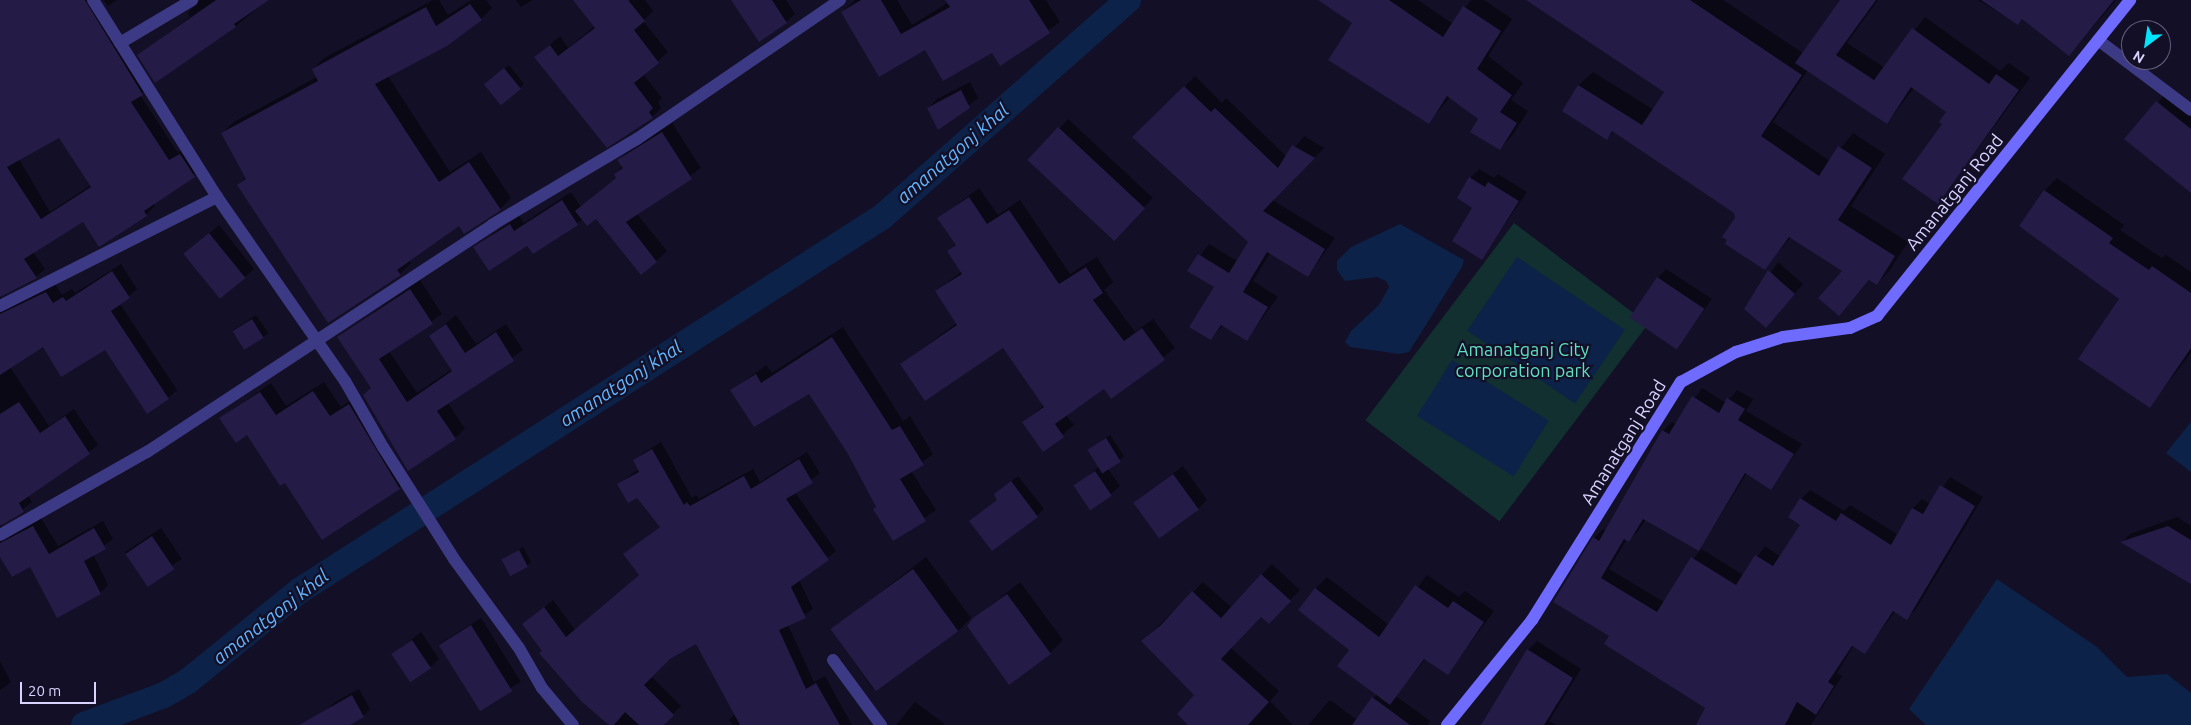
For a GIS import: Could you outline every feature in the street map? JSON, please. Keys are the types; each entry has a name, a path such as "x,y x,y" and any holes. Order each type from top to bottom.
{"main road":[{"name":"Amanatganj Road","path":"1447,725 1532,620 1681,382 1736,352 1783,337 1850,328 1877,316 2130,0"}],"street":[{"path":"93,0 217,197 318,338 383,447 454,559 519,648 542,688 572,725"},
{"path":"120,43 192,0"},
{"path":"0,535 147,452 492,225 637,139 840,0"},
{"path":"2098,40 2191,110"},
{"path":"0,306 217,197"},
{"path":"833,660 881,725"}],"green space":[{"name":"Amanatganj City corporation park","path":"1514,223 1648,324 1500,521 1365,420"}],"water":[{"path":"1400,224 1464,260 1462,267 1409,352 1399,354 1350,347 1345,342 1351,331 1379,305 1389,287 1386,281 1377,277 1345,281 1337,270 1337,261 1351,247"},
{"path":"1517,257 1625,330 1575,403 1467,331"},
{"path":"1452,360 1549,420 1514,476 1417,416"},
{"path":"2191,422 2191,472 2166,453"},
{"path":"1997,579 2097,647 2127,677 2167,674 2191,693 2191,725 1926,725 1909,709"}],"building":[{"path":"0,0 85,0 143,95 131,102 169,160 180,154 195,177 144,211 147,216 99,247 83,222 24,259 37,278 0,297","holes":["59,138 91,187 41,219 7,167"]},
{"path":"216,0 269,0 234,24 236,27 155,83 137,55"},
{"path":"573,0 628,0 645,21 634,30 659,63 634,83 653,108 649,112 653,118 607,148 534,57 550,45 558,56 595,28"},
{"path":"731,0 772,0 787,23 759,42"},
{"path":"861,0 881,0 901,34 950,7 945,0 1029,0 1050,33 1000,66 992,53 943,81 925,50 879,77 841,12"},
{"path":"1318,0 1389,0 1443,37 1463,6 1501,31 1477,69 1512,95 1500,112 1517,123 1500,150 1470,132 1478,119 1447,96 1429,124 1328,60 1352,23"},
{"path":"1526,0 1690,0 1802,75 1761,136 1819,176 1838,146 1872,168 1838,220 1895,256 1877,285 1869,280 1839,316 1818,298 1842,271 1789,237 1765,270 1725,244 1727,240 1722,237 1735,218 1734,213 1612,131 1607,140 1562,111 1578,85 1642,125 1664,92"},
{"path":"1840,0 1876,0 1836,55 1874,80 1912,28 1989,84 1996,74 2019,90 1938,204 1902,179 1942,124 1939,122 1946,112 1911,87 1887,124 1795,63"},
{"path":"1981,0 2114,0 2069,56 2022,19 2018,25"},
{"path":"470,4 482,20 447,46 375,84 439,182 469,162 501,210 464,234 459,226 397,270 401,275 328,323 237,185 246,179 221,133 318,81 312,69 426,7 436,26"},
{"path":"504,68 521,89 501,105 484,84"},
{"path":"1184,86 1211,112 1215,108 1278,168 1292,145 1315,158 1263,211 1325,249 1308,277 1267,252 1243,292 1268,307 1247,341 1221,325 1211,340 1189,327 1214,287 1187,271 1198,254 1229,273 1248,242 1132,137"},
{"path":"961,90 970,108 938,130 927,108"},
{"path":"2156,101 2191,129 2191,193 2124,139"},
{"path":"1058,127 1145,208 1114,241 1027,160"},
{"path":"662,132 692,179 626,222 657,262 641,275 596,219 587,226 575,211 616,178 614,174 623,168 617,160"},
{"path":"1469,177 1485,187 1488,182 1519,201 1482,260 1452,241 1472,208 1457,198"},
{"path":"2044,190 2113,238 2109,243 2149,270 2152,266 2191,293 2191,348 2150,408 2078,359 2119,299 2019,226"},
{"path":"969,197 987,224 1009,210 1059,284 1086,267 1103,293 1093,300 1124,341 1142,328 1165,360 1111,399 1104,389 1055,424 1064,437 1043,452 1022,422 1044,407 1003,348 925,401 900,364 957,325 935,291 962,274 947,251 956,245 937,218"},
{"path":"562,200 578,225 533,254 527,246 489,271 473,247 510,224 514,231"},
{"path":"209,233 246,278 220,299 183,254"},
{"path":"1768,270 1795,294 1766,328 1744,309"},
{"path":"112,271 130,298 111,311 169,399 147,414 105,350 61,377 43,347 0,375 0,314 46,292 53,303 63,297 66,301"},
{"path":"1657,277 1704,309 1677,349 1630,318"},
{"path":"410,289 433,324 379,359 407,402 452,371 429,336 446,324 465,353 496,332 514,361 437,411 456,439 408,471 363,395 371,388 337,337"},
{"path":"252,319 264,338 244,350 232,331"},
{"path":"832,337 892,430 900,426 924,465 900,479 926,521 893,541 873,509 876,507 848,454 809,394 754,427 730,390 756,374 761,383"},
{"path":"313,391 330,416 349,404 400,489 322,540 285,483 280,486 247,435 236,443 219,418 260,392 276,415"},
{"path":"1692,396 1719,413 1727,398 1745,409 1738,420 1794,454 1771,490 1745,473 1699,551 1643,519 1629,542 1624,539 1601,578 1657,612 1691,557 1736,585 1755,555 1773,566 1800,525 1788,517 1800,498 1836,521 1841,513 1891,545 1912,508 1923,514 1940,485 1975,506 1907,620 1893,611 1865,654 1852,646 1828,682 1834,686 1816,715 1797,702 1785,725 1696,725 1705,708 1604,644 1609,636 1553,602 1593,537 1599,541 1662,430 1669,434"},
{"path":"19,402 40,433 65,416 90,454 19,503 24,512 0,526 0,414"},
{"path":"1106,438 1121,462 1102,473 1087,450"},
{"path":"652,449 684,505 687,502 690,506 744,476 751,489 799,459 813,483 786,499 829,560 791,587 806,618 779,630 806,689 816,683 840,725 740,725 696,644 670,659 644,685 674,715 664,725 639,725 625,712 614,725 609,725 582,702 539,653 542,651 522,624 544,607 566,637 639,575 623,554 660,527 637,498 628,503 617,484 639,472 633,460"},
{"path":"1095,471 1112,496 1090,510 1073,486"},
{"path":"1173,474 1199,510 1159,538 1133,503"},
{"path":"1011,481 1038,517 992,551 969,521 997,500 994,494"},
{"path":"33,526 49,554 94,528 106,549 84,561 101,594 57,618 30,567 12,577 0,557 0,543"},
{"path":"2168,526 2191,540 2191,584 2120,542"},
{"path":"152,536 174,569 148,587 125,554"},
{"path":"519,550 528,567 510,576 501,559"},
{"path":"913,569 958,631 876,691 830,629"},
{"path":"1261,574 1291,601 1269,624 1261,617 1221,659 1269,702 1248,725 1188,725 1177,714 1194,695 1141,641 1161,625 1192,591 1221,618"},
{"path":"1415,585 1448,608 1453,601 1484,622 1448,675 1424,659 1390,705 1337,666 1349,650 1298,610 1315,588 1379,637"},
{"path":"1007,594 1051,654 1009,685 967,626 973,618"},
{"path":"471,625 512,691 480,711 439,645"},
{"path":"412,640 431,668 410,682 391,654"},
{"path":"1527,649 1573,678 1544,725 1481,725"},
{"path":"352,695 364,717 350,725 299,725"},
{"path":"1372,697 1410,725 1352,725"}],"waterway":[{"name":"amanatgonj khal","path":"84,725 164,695 188,681 299,591 882,217 1128,0"}]}
